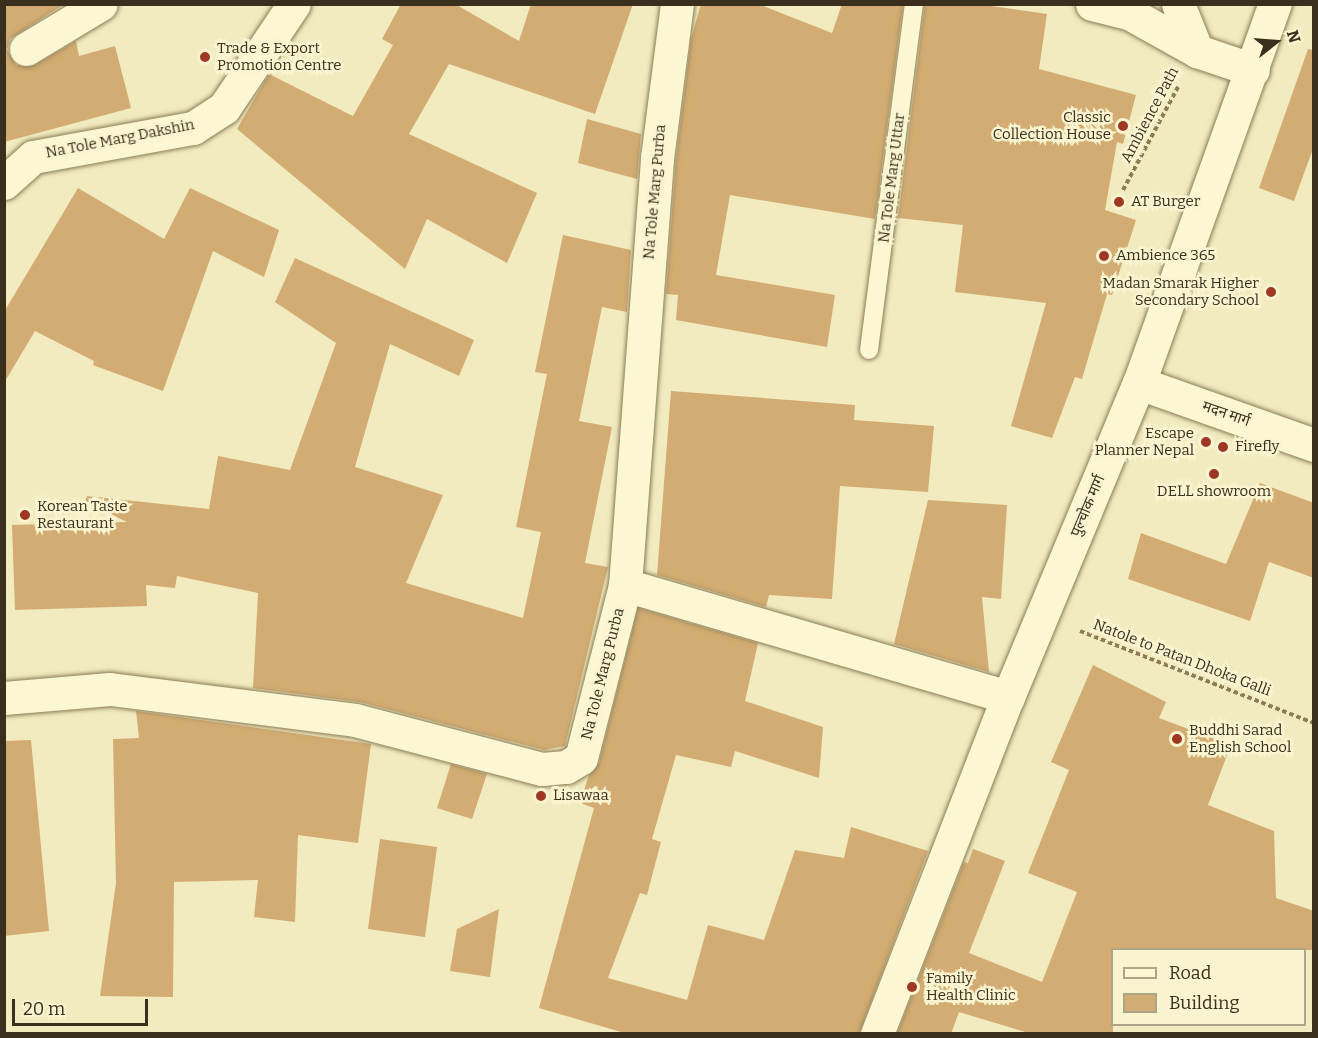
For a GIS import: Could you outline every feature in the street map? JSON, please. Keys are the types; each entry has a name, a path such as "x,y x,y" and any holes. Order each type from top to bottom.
{"street":[{"path":"26,49 101,4"},
{"name":"Na Tole Marg Dakshin","path":"4,183 33,157 193,128 224,108 294,4"},
{"name":"Na Tole Marg Purba","path":"4,698 110,689 331,717 542,769 566,768 581,758 625,585 657,158 677,4"},
{"path":"1092,4 1129,13 1197,51 1252,70"},
{"path":"1178,4 1197,51"},
{"name":"पुल्चोक मार्ग","path":"877,1034 1008,696 1139,383 1275,4"},
{"name":"मदन मार्ग","path":"1139,383 1314,445"},
{"path":"625,585 1008,696"}],"lane":[{"name":"Na Tole Marg Uttar","path":"869,351 914,4"}],"path":[{"name":"Ambience Path","path":"1123,189 1197,51"},
{"name":"Natole to Patan Dhoka Galli","path":"1042,616 1314,723"}],"building":[{"path":"4,4 64,4 10,39 7,50 16,65 35,65 76,41 79,56 115,46 131,108 4,142"},
{"path":"401,4 455,4 519,41 531,4 633,4 595,114 449,64 409,134 537,193 507,263 427,219 405,269 237,129 269,74 353,116 393,45 382,39"},
{"path":"701,4 758,4 832,33 842,4 903,4 875,219 730,195 716,275 835,295 827,347 676,320 678,295 666,294 676,160 691,39"},
{"path":"925,4 977,4 1047,14 1039,69 1136,95 1123,144 1117,142 1105,210 1136,220 1112,295 1107,294 1082,379 1075,377 1052,438 1011,426 1046,303 955,292 963,225 898,218"},
{"path":"1308,49 1314,50 1314,146 1294,201 1259,188"},
{"path":"587,119 641,134 637,179 578,163"},
{"path":"78,188 164,239 190,188 279,230 264,277 213,251 163,391 93,365 94,361 35,331 4,383 4,312"},
{"path":"563,235 631,250 627,312 602,307 579,421 612,427 585,563 608,567 565,746 544,750 360,702 253,688 258,593 177,576 175,588 146,585 147,606 15,610 12,525 127,522 85,502 87,496 209,509 218,456 290,470 336,343 275,302 295,258 474,340 459,376 390,344 355,467 443,495 406,583 523,618 541,532 516,527 547,374 535,372"},
{"path":"671,391 855,405 854,420 934,426 928,492 840,486 832,599 769,595 766,607 657,575"},
{"path":"1260,483 1314,503 1314,578 1269,562 1250,621 1128,579 1141,533 1226,564"},
{"path":"928,500 1007,505 1001,599 982,597 989,672 894,644"},
{"path":"638,608 758,643 745,701 823,727 819,778 735,751 731,767 676,755 652,839 661,842 647,895 640,893 608,978 687,1000 708,925 764,940 795,850 844,858 851,827 928,851 859,1034 628,1034 539,1008 594,808 580,803 589,775 599,763"},
{"path":"1093,665 1166,702 1159,718 1231,745 1208,805 1274,831 1276,898 1314,911 1314,950 1306,950 1306,948 1111,948 1111,1026 1113,1026 1113,1034 1032,1034 959,1012 951,1034 897,1034 964,862 968,863 973,849 1005,861 969,953 1042,982 1077,892 1028,873 1069,770 1051,762"},
{"path":"136,711 371,744 358,843 298,835 295,922 254,917 258,880 174,882 173,997 100,996 116,883 113,739 139,738"},
{"path":"31,740 49,931 4,936 4,741"},
{"path":"451,764 487,774 472,819 437,808"},
{"path":"380,839 437,847 425,937 368,929"},
{"path":"499,909 490,977 450,971 457,929"}],"place":[{"name":"Trade & Export Promotion Centre","path":"205,57"},
{"name":"Classic Collection House","path":"1123,126"},
{"name":"AT Burger","path":"1119,202"},
{"name":"Ambience 365","path":"1104,256"},
{"name":"Madan Smarak Higher Secondary School","path":"1271,292"},
{"name":"Escape Planner Nepal","path":"1206,442"},
{"name":"Firefly","path":"1223,447"},
{"name":"DELL showroom","path":"1214,474"},
{"name":"Korean Taste Restaurant","path":"25,515"},
{"name":"Buddhi Sarad English School","path":"1177,739"},
{"name":"Lisawaa","path":"541,796"},
{"name":"Family Health Clinic","path":"912,987"}]}
